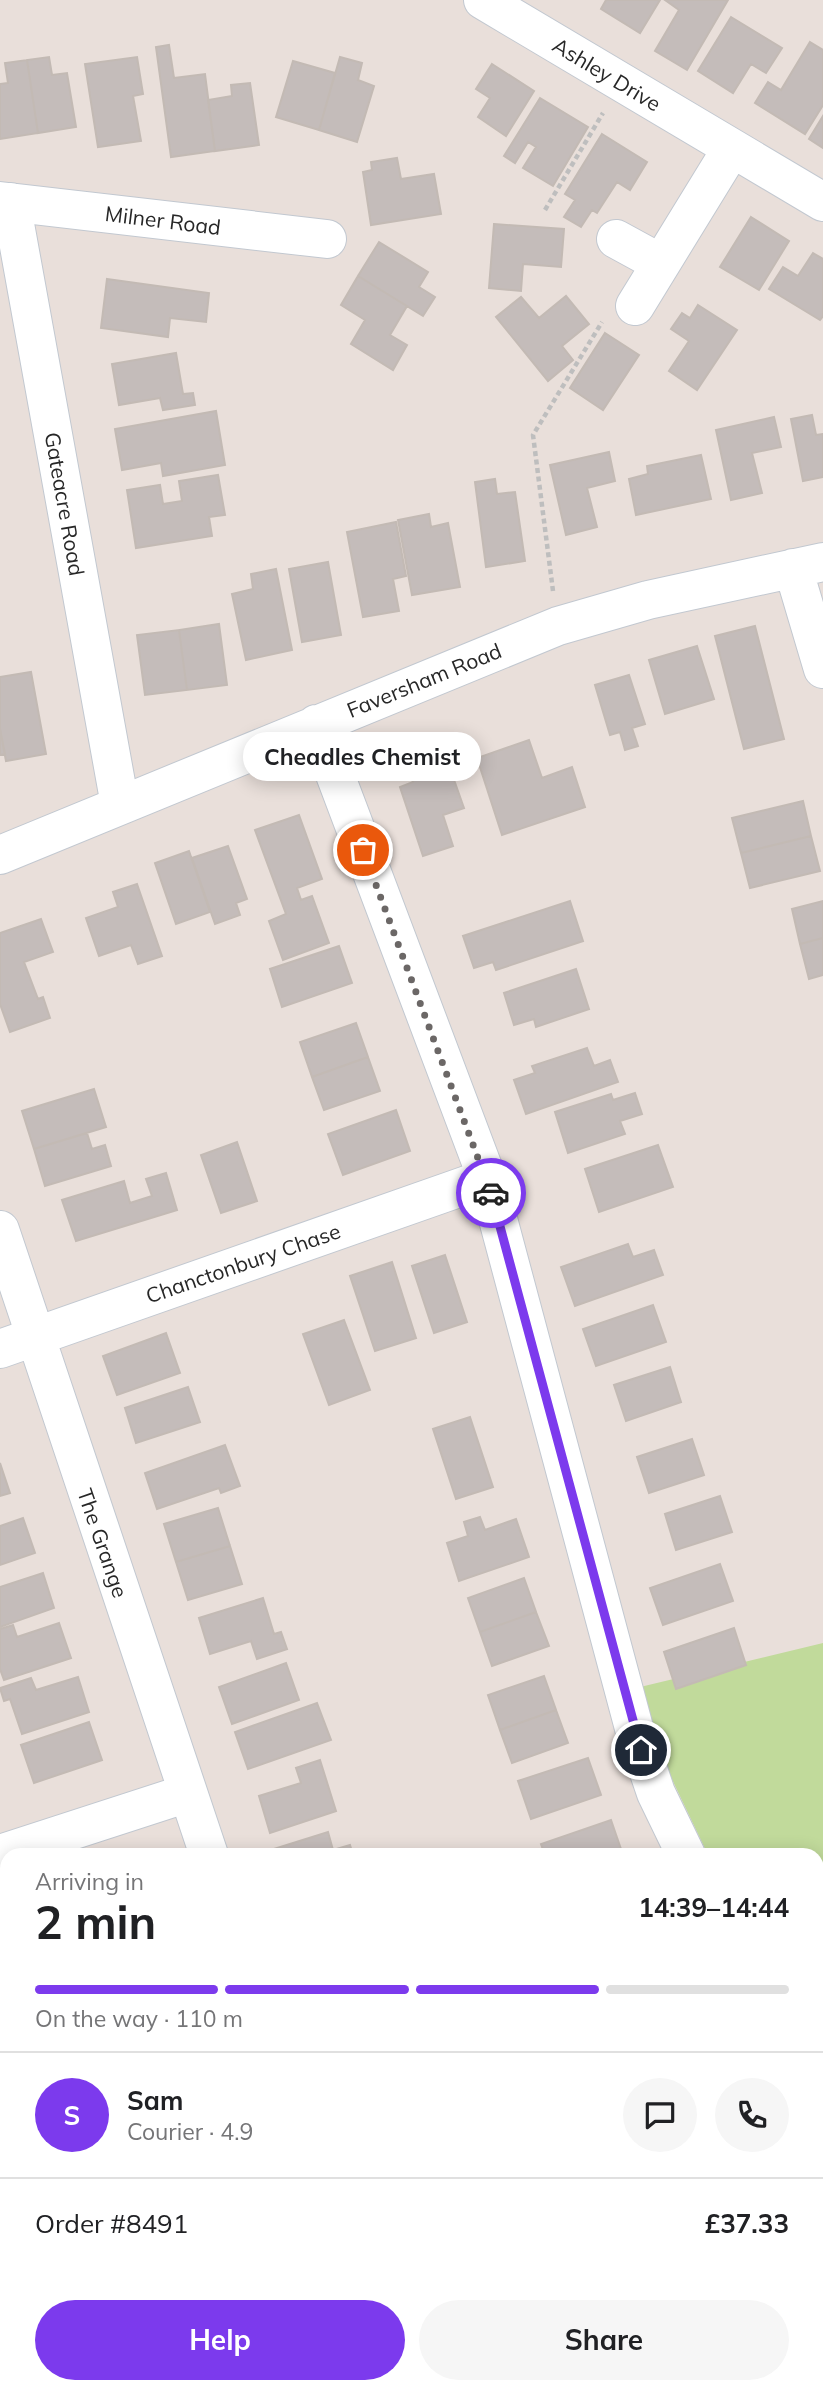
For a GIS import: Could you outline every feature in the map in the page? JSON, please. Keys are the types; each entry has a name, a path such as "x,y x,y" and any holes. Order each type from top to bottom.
{"street":[{"name":"Ashley Drive","path":"483,0 823,202"},
{"path":"635,306 732,148"},
{"name":"Milner Road","path":"6,202 327,239"},
{"name":"Gateacre Road","path":"6,202 120,805"},
{"path":"616,239 660,263"},
{"path":"808,565 823,669"},
{"name":"Faversham Road","path":"0,855 558,626 648,600 808,565"},
{"path":"316,724 487,1178 634,1728 656,1793 683,1848"},
{"name":"Chanctonbury Chase","path":"17,1343 487,1178"},
{"name":"The Grange","path":"0,1230 17,1343 207,1848"},
{"path":"18,1848 188,1793"}],"path":[{"path":"545,210 622,83"},
{"path":"558,626 533,435 618,297 635,306"}],"green space":[{"path":"823,1643 823,1848 705,1848 669,1773 636,1688"}],"building":[{"path":"606,0 660,0 640,33 601,9"},
{"path":"665,0 728,0 687,70 655,51 679,10"},
{"path":"731,17 782,48 766,73 751,64 733,93 698,71"},
{"path":"810,42 823,50 823,105 805,134 755,103 768,82 781,90"},
{"path":"169,45 174,78 205,74 215,151 171,157 156,47"},
{"path":"49,57 52,75 67,73 76,127 38,133 27,60"},
{"path":"137,57 143,94 133,96 141,141 98,147 85,64"},
{"path":"340,57 362,63 358,80 374,86 357,142 319,130"},
{"path":"27,60 38,133 0,139 0,84 8,83 5,63"},
{"path":"293,61 335,73 319,130 276,117"},
{"path":"492,64 534,91 506,136 478,117 490,98 476,89"},
{"path":"250,83 259,145 215,151 208,100 232,96 231,85"},
{"path":"540,98 588,127 553,186 523,168 536,147 528,142 515,163 504,156"},
{"path":"823,116 823,148 809,139"},
{"path":"602,134 647,162 630,190 617,182 597,213 592,210 581,227 564,217 575,200 565,194"},
{"path":"397,158 401,179 434,174 441,214 371,225 363,172 372,170 371,162"},
{"path":"751,217 789,241 759,290 720,267"},
{"path":"494,224 564,229 561,267 523,264 521,291 489,288"},
{"path":"379,242 428,272 419,287 435,297 423,316 358,276"},
{"path":"813,253 823,259 823,316 820,320 769,289 783,267 798,276"},
{"path":"358,276 407,306 390,335 407,345 393,370 351,344 365,320 341,305"},
{"path":"107,279 209,293 206,322 170,318 168,337 101,328"},
{"path":"566,296 589,324 562,346 573,360 548,381 496,317 521,297 539,318"},
{"path":"698,305 737,330 697,390 669,371 689,341 671,329 682,313 690,318"},
{"path":"605,333 639,355 603,410 570,388"},
{"path":"176,353 183,394 193,393 195,405 163,410 160,398 119,405 112,364"},
{"path":"216,411 225,465 163,476 161,463 122,470 115,429"},
{"path":"812,415 816,435 823,434 823,477 803,481 791,419"},
{"path":"774,417 781,447 752,453 762,493 731,500 716,430"},
{"path":"609,452 615,481 587,488 597,527 566,535 550,465"},
{"path":"701,455 711,499 636,515 629,479 648,474 647,466"},
{"path":"218,475 225,515 209,517 212,536 136,548 127,490 160,485 163,504 182,501 179,481"},
{"path":"495,479 497,494 515,492 525,561 486,567 475,482"},
{"path":"429,514 431,527 448,523 460,587 412,595 398,520"},
{"path":"396,522 406,576 393,579 399,611 363,617 347,532"},
{"path":"328,562 341,635 302,642 289,569"},
{"path":"276,569 292,650 246,660 232,594 253,589 251,574"},
{"path":"219,624 227,685 187,690 179,630"},
{"path":"755,626 784,739 744,749 715,636"},
{"path":"179,630 187,690 145,695 137,635"},
{"path":"697,646 714,699 665,714 649,660"},
{"path":"31,672 46,754 6,761 0,729 0,677"},
{"path":"629,675 645,724 632,728 638,746 625,750 620,732 610,735 595,685"},
{"path":"0,729 5,754 0,755"},
{"path":"529,740 542,778 572,767 585,807 502,835 477,758"},
{"path":"442,746 464,808 443,815 453,846 423,856 400,787 413,782 405,758"},
{"path":"803,801 811,836 741,853 732,818"},
{"path":"299,815 322,879 297,888 301,900 312,896 329,943 283,960 269,921 286,914 255,830"},
{"path":"811,836 820,871 750,888 741,853"},
{"path":"228,846 247,899 236,903 240,915 215,924 192,858"},
{"path":"189,851 210,912 176,924 155,863"},
{"path":"137,884 162,956 138,964 131,945 99,956 86,918 118,907 113,892"},
{"path":"570,901 583,941 496,970 493,962 474,968 463,936"},
{"path":"823,901 823,938 800,944 792,909"},
{"path":"41,919 53,952 24,962 38,999 43,997 50,1018 10,1032 0,1004 0,933"},
{"path":"823,938 823,975 809,979 800,944"},
{"path":"339,946 352,983 282,1007 270,969"},
{"path":"576,969 589,1009 536,1027 534,1019 514,1025 504,993"},
{"path":"356,1023 368,1057 312,1077 300,1042"},
{"path":"587,1048 594,1066 610,1060 618,1082 526,1114 514,1080 535,1073 532,1066"},
{"path":"368,1057 380,1091 324,1110 312,1077"},
{"path":"94,1089 106,1127 34,1149 22,1111"},
{"path":"635,1093 642,1114 620,1121 625,1134 568,1153 555,1112 611,1094 613,1100"},
{"path":"396,1110 410,1151 343,1175 328,1134"},
{"path":"87,1133 92,1149 105,1145 111,1166 45,1186 34,1149"},
{"path":"237,1142 257,1201 221,1213 201,1155"},
{"path":"658,1145 673,1187 599,1212 585,1169"},
{"path":"166,1173 177,1210 76,1241 62,1200 124,1181 130,1203 152,1196 146,1179"},
{"path":"628,1244 633,1257 654,1250 663,1275 575,1306 561,1267"},
{"path":"445,1255 467,1322 434,1333 412,1266"},
{"path":"392,1262 416,1338 375,1351 350,1276"},
{"path":"653,1305 666,1342 596,1366 583,1329"},
{"path":"344,1320 370,1390 329,1405 303,1334"},
{"path":"166,1333 180,1373 117,1395 103,1356"},
{"path":"670,1367 681,1402 626,1421 614,1385"},
{"path":"188,1387 200,1422 136,1443 125,1408"},
{"path":"470,1417 493,1487 456,1499 433,1429"},
{"path":"692,1439 704,1475 649,1493 637,1457"},
{"path":"225,1445 240,1486 221,1493 219,1488 157,1509 145,1473"},
{"path":"0,1463 10,1493 0,1496"},
{"path":"720,1496 732,1532 676,1550 665,1514"},
{"path":"218,1508 230,1546 176,1562 164,1524"},
{"path":"480,1517 485,1530 516,1519 529,1557 459,1581 447,1543 468,1536 464,1522"},
{"path":"23,1518 35,1553 0,1565 0,1526"},
{"path":"230,1546 242,1584 188,1600 176,1562"},
{"path":"720,1564 733,1601 663,1625 650,1588"},
{"path":"43,1573 54,1608 0,1627 0,1587"},
{"path":"524,1578 536,1612 480,1632 468,1598"},
{"path":"263,1598 274,1634 281,1632 287,1649 257,1659 251,1641 210,1654 199,1618"},
{"path":"536,1612 549,1646 492,1666 480,1632"},
{"path":"59,1623 71,1658 4,1680 0,1669 0,1629 13,1625 17,1637"},
{"path":"734,1628 746,1665 676,1689 664,1652"},
{"path":"286,1663 299,1700 232,1724 219,1687"},
{"path":"544,1676 556,1710 500,1730 488,1695"},
{"path":"78,1677 89,1712 22,1734 10,1699 4,1701 0,1688 31,1678 36,1690"},
{"path":"317,1703 331,1740 248,1769 235,1732"},
{"path":"556,1710 568,1743 512,1763 500,1730"},
{"path":"89,1722 102,1760 34,1783 21,1745"},
{"path":"588,1758 601,1795 531,1819 518,1781"},
{"path":"320,1760 336,1811 270,1833 259,1796 301,1783 296,1768"},
{"path":"611,1820 621,1848 542,1848 541,1844"},
{"path":"328,1832 332,1848 277,1848"}],"way so far":[{"path":"363,850 491,1193"}],"place":[{"name":"Cheadles Chemist","path":"363,850"}],"route":[{"path":"491,1193 641,1750"}]}
